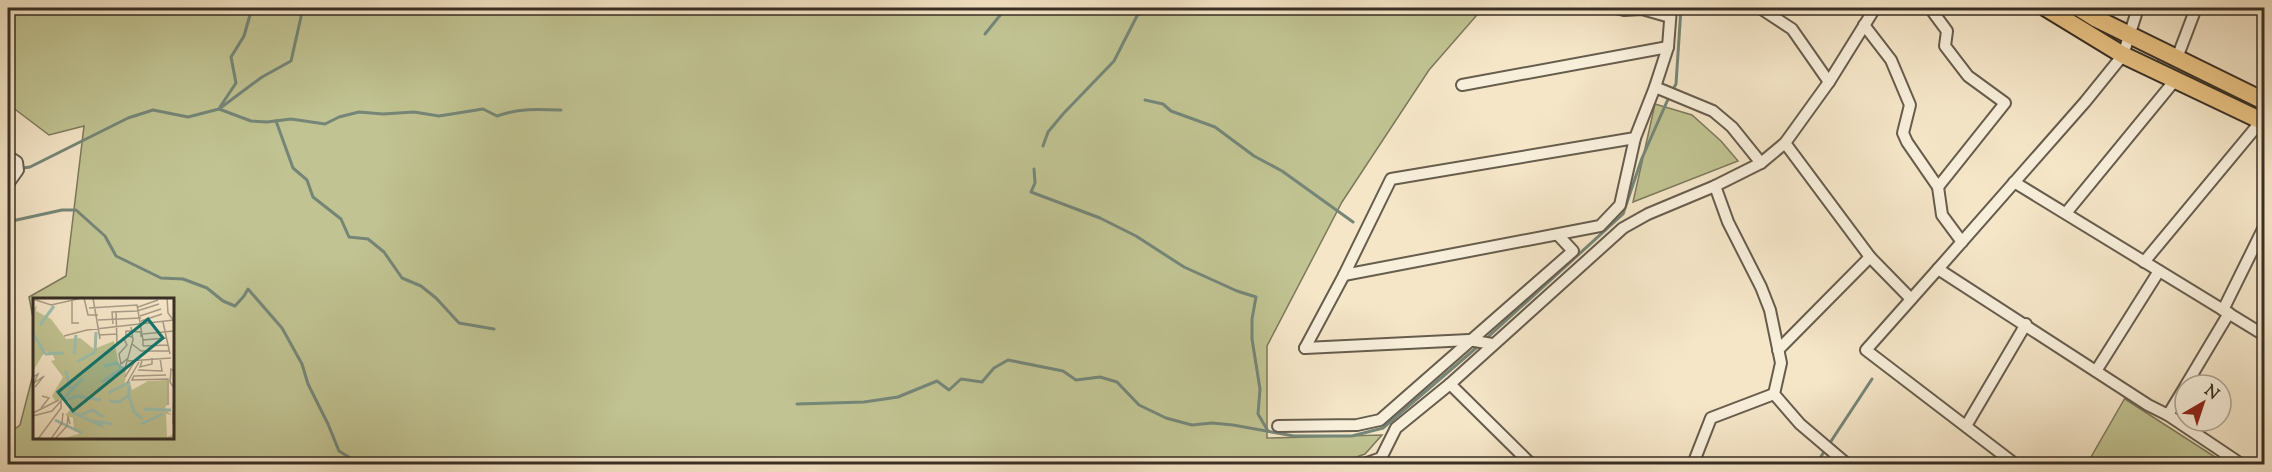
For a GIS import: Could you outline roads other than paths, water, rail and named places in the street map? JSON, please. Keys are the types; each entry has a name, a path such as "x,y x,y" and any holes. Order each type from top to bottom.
{"main road":[{"path":"2046,8 2123,55 2263,121"},
{"path":"2079,8 2265,101"}],"street":[{"path":"1344,275 1558,236 1600,226 1620,205 1635,138 1668,47 1670,12 1616,8"},
{"path":"1760,8 1792,29 1829,82"},
{"path":"1364,465 1382,458 1396,428 1450,384 1623,228 1648,214 1715,186 1761,163 1785,143 1829,82 1875,8"},
{"path":"1930,8 1947,31 1945,46 1968,76 2005,103 1938,187"},
{"path":"2015,465 1866,350 2085,102 2123,55 2138,8"},
{"path":"2177,58 2196,8"},
{"path":"1864,25 1891,60 1910,105 1903,133 1938,187 1942,215 1962,242"},
{"path":"1462,85 1668,47"},
{"path":"2066,213 2176,79"},
{"path":"1655,87 1713,111 1732,127 1761,163"},
{"path":"2144,262 2263,121"},
{"path":"1492,344 1471,340 1305,348 1344,275 1390,179 1635,138"},
{"path":"1785,143 1870,257 1911,299"},
{"path":"8,156 17,162 18,170 8,184"},
{"path":"2014,182 2265,334"},
{"path":"1715,186 1728,222 1770,310 1781,363 1774,394"},
{"path":"2193,373 2226,312 2265,227"},
{"path":"1278,426 1357,425 1380,420 1573,251 1558,236"},
{"path":"1778,350 1870,257"},
{"path":"1938,269 2148,405 2168,415 2241,465"},
{"path":"2096,371 2159,271"},
{"path":"1966,426 2026,324"},
{"path":"1450,384 1532,465"},
{"path":"1774,394 1800,424 1844,464"},
{"path":"1693,465 1711,418 1774,394"},
{"path":"2168,415 2173,407"}],"waterway":[{"path":"220,107 236,83 231,57 244,36 252,8"},
{"path":"23,168 30,167 128,118 153,110 188,117 219,109 262,77 291,61 303,8"},
{"path":"985,34 1006,8"},
{"path":"1043,146 1048,132 1063,114 1114,61 1141,8"},
{"path":"1672,91 1676,84 1681,8"},
{"path":"1489,336 1623,214 1642,158 1669,97"},
{"path":"1145,100 1163,104 1171,111 1215,127 1353,222"},
{"path":"219,109 251,121 291,119 325,124 339,117 359,112 383,114 414,112 439,116 483,109 497,116 521,110 561,110"},
{"path":"276,121 293,168 307,180 313,197 341,219 349,237 368,239 384,252 402,278 421,286 436,298 459,323 494,329"},
{"path":"1034,169 1035,183 1031,192 1100,218 1136,236 1184,267 1256,297 1252,319 1252,339 1260,389 1258,414 1268,431"},
{"path":"8,220 62,210 76,210 105,236 116,256 161,278 183,279 207,288 223,301 235,306 248,289 282,328 302,364 308,384 339,451 360,464"},
{"path":"797,404 864,402 898,397 937,381 949,390 961,379 982,382 994,368 1008,360 1063,371 1076,380 1100,377 1117,382 1139,405 1166,418 1192,425 1212,423 1233,425 1294,436 1352,436 1383,428 1476,348"},
{"path":"1816,464 1872,379"}]}
